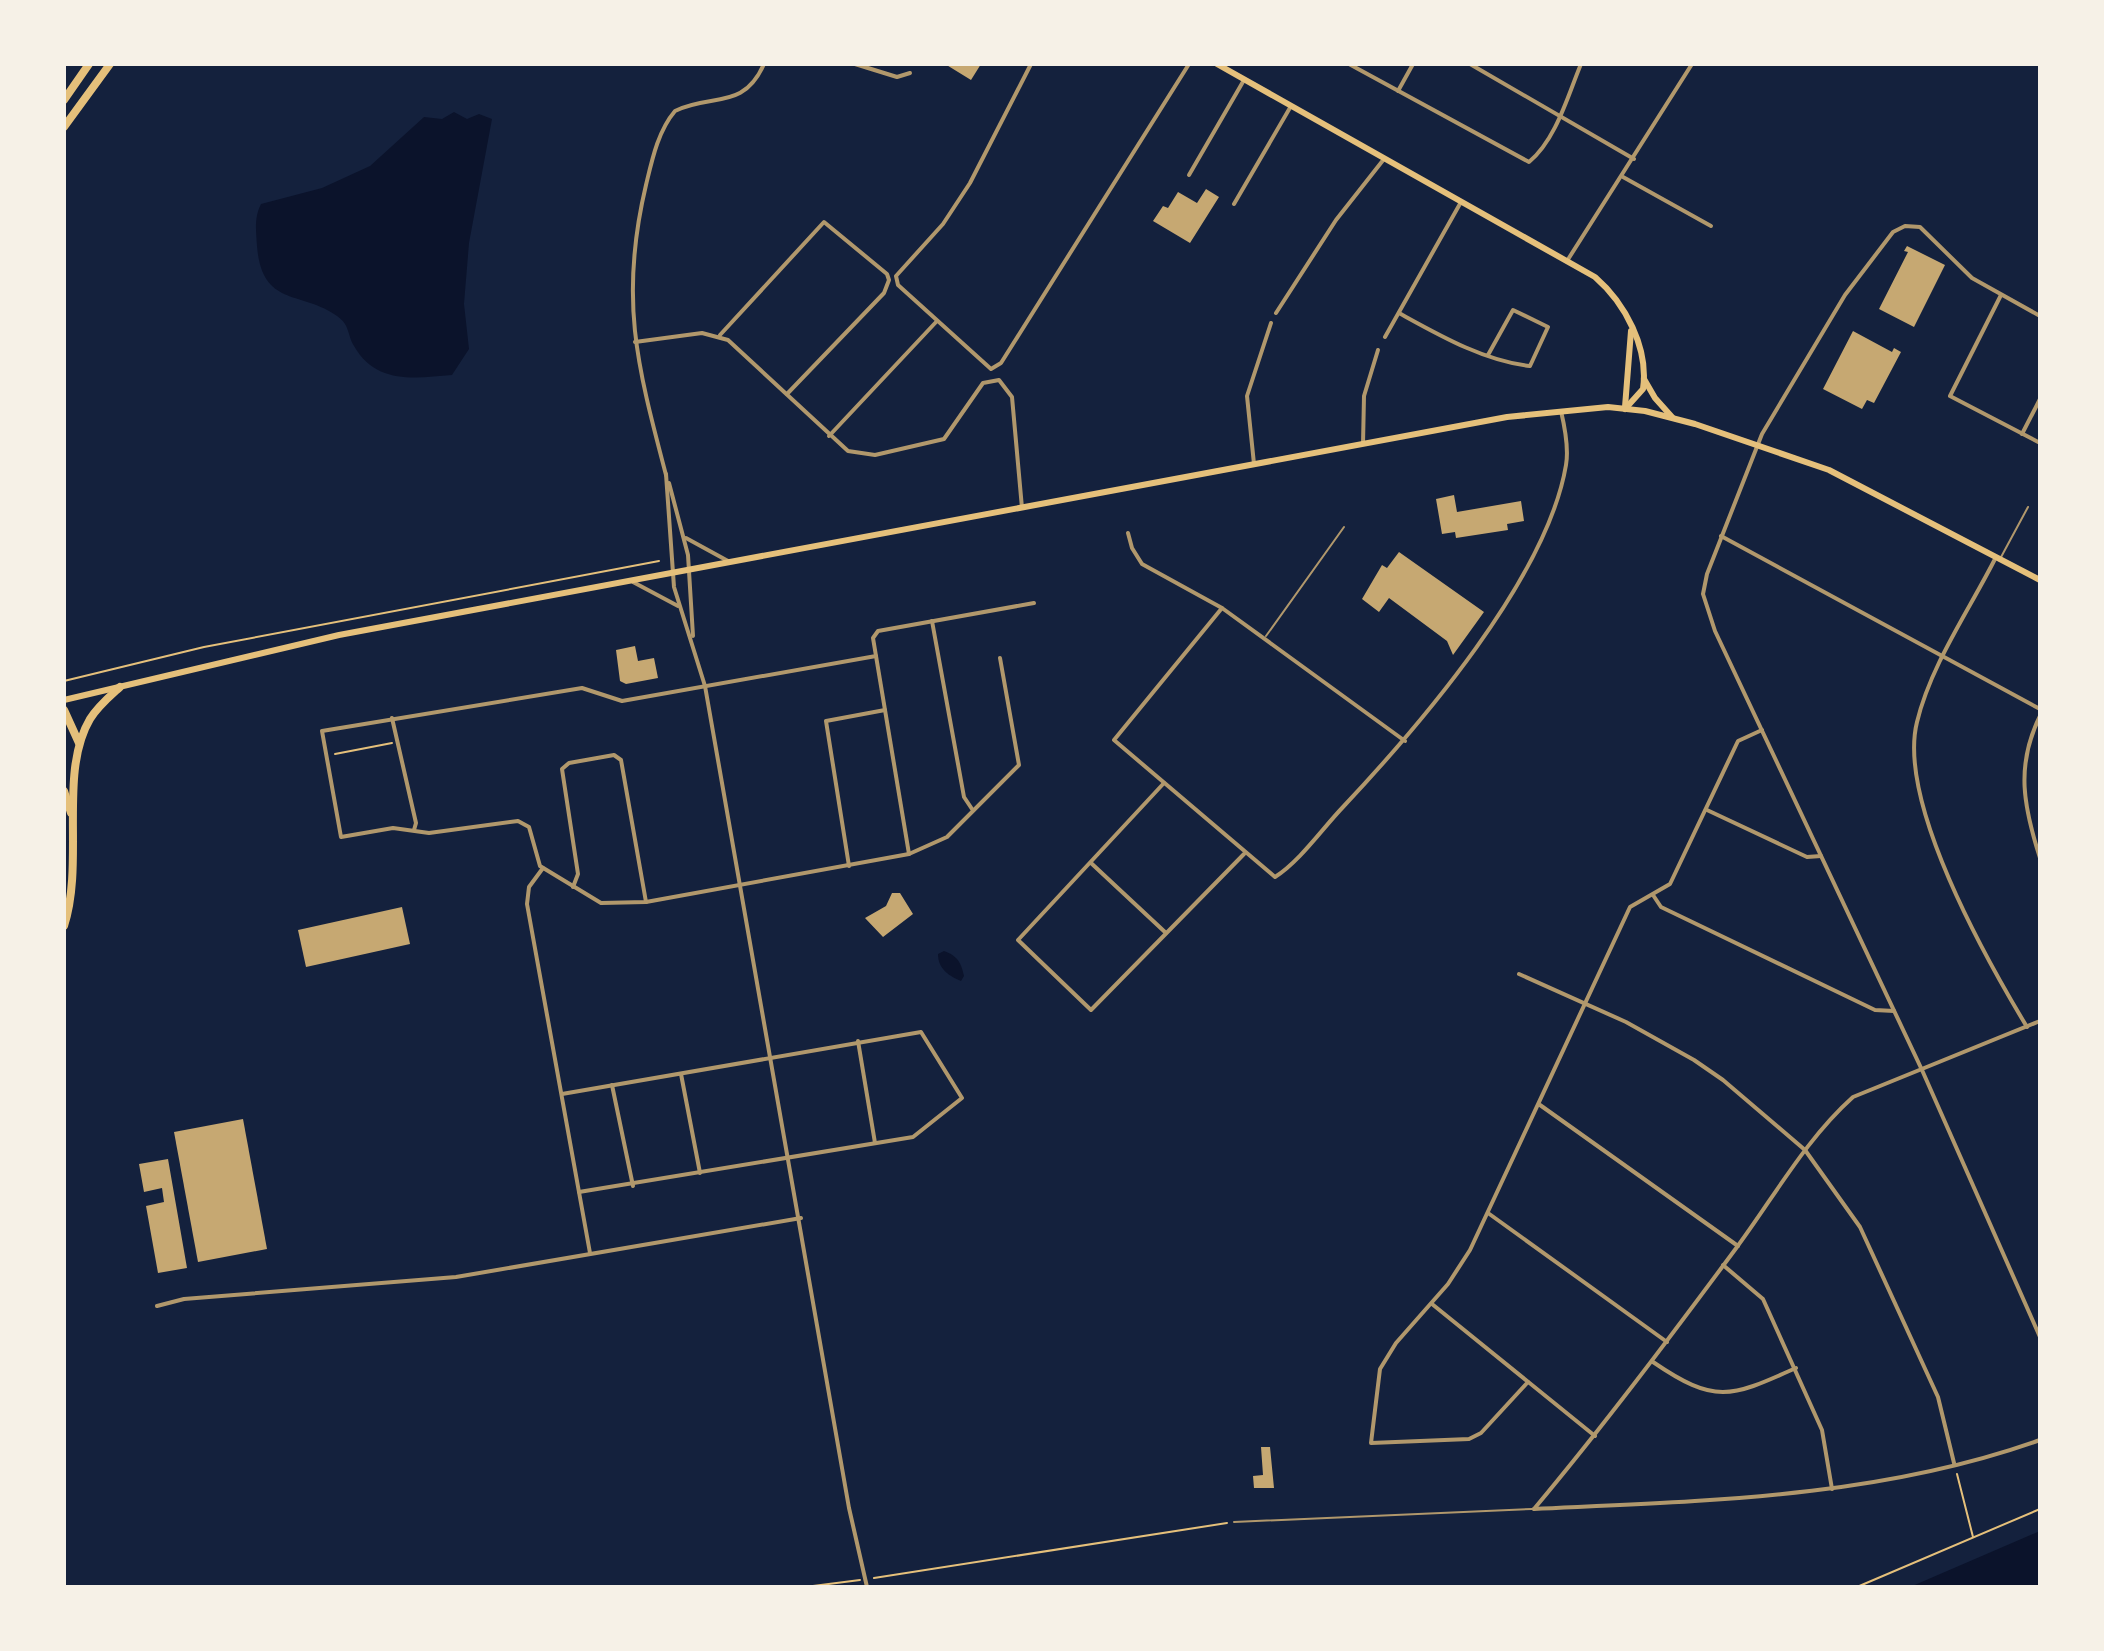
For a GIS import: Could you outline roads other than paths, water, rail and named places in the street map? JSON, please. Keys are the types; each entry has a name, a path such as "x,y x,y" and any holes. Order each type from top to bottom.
{"highway":[{"path":"64,100 89,64"},
{"path":"64,127 110,64"},
{"path":"64,926 75,872 73,820 79,744 91,717 120,687"},
{"path":"64,710 79,744"},
{"path":"64,791 73,820"}],"main road":[{"path":"1217,64 1462,200 1567,261 1609,290 1639,344 1644,379 1641,394 1625,409"},
{"path":"1625,409 1631,327"},
{"path":"1644,379 1655,398 1672,417"},
{"path":"64,700 339,635 1363,444 1561,411 1625,409 1672,417 1757,444 1829,470 2040,580"}],"street":[{"path":"693,638 684,537 635,342 631,281 637,225 664,127 680,108 745,91 764,64"},
{"path":"855,64 897,77 910,73"},
{"path":"1031,64 970,183 943,224 898,273 896,280 901,288 991,369 1001,363 1189,64"},
{"path":"1349,64 1529,162 1537,156 1560,114 1581,64"},
{"path":"1398,91 1413,64"},
{"path":"1470,64 1635,159"},
{"path":"1567,261 1635,159 1692,64"},
{"path":"1189,175 1244,80"},
{"path":"1234,204 1291,106"},
{"path":"1276,313 1336,220 1385,157"},
{"path":"1623,177 1711,226"},
{"path":"1385,337 1462,200"},
{"path":"720,336 824,222 887,274 889,280 884,293 787,394"},
{"path":"2040,316 1972,278 1929,232 1913,225 1893,232 1845,295 1757,444 1721,536 1703,594 1715,631 1922,1070 2040,1337"},
{"path":"2001,295 1950,396 2040,443"},
{"path":"1399,313 1488,355 1530,366 1548,327 1513,310 1488,355"},
{"path":"828,437 937,321"},
{"path":"1254,465 1247,396 1271,323"},
{"path":"635,342 702,333 720,336 787,394 828,437 848,451 867,454 933,444 944,439 983,383 993,379 1004,384 1012,397 1022,508"},
{"path":"1363,444 1364,396 1378,350"},
{"path":"2022,434 2040,399"},
{"path":"1222,608 1114,740 1275,877 1405,741 1507,603 1541,539 1566,464 1561,411"},
{"path":"666,474 672,572 679,606 693,638 705,686 743,885 849,1508 867,1587"},
{"path":"1128,533 1132,548 1142,564 1222,608 1405,741"},
{"path":"1721,536 1946,655 2040,709"},
{"path":"684,537 730,562"},
{"path":"1998,558 1927,691 1916,724 1915,758 1926,814 1957,898 1987,962 2027,1027"},
{"path":"627,580 679,606"},
{"path":"909,854 873,638 878,631 1034,603"},
{"path":"932,621 964,797 972,810"},
{"path":"876,656 622,701 582,688 322,731 341,837 393,828 429,833 518,821 529,827 538,863 543,868 601,903 646,902 909,854 947,837 1019,765 1000,658"},
{"path":"849,866 826,721 885,710"},
{"path":"2040,716 2024,755 2022,787 2040,858"},
{"path":"392,718 416,823 414,830"},
{"path":"1528,1382 1481,1433 1469,1439 1371,1443 1380,1369 1396,1343 1432,1304 1470,1250 1630,907 1670,884 1738,741 1762,730"},
{"path":"573,887 578,874 562,769 569,763 618,756 646,902"},
{"path":"1164,783 1018,940 1091,1010 1244,853"},
{"path":"1707,810 1807,857 1821,856"},
{"path":"1091,863 1166,933"},
{"path":"543,868 529,887 527,904 590,1253"},
{"path":"1653,895 1661,907 1875,1010 1894,1011"},
{"path":"1519,974 1586,1004 1694,1060 1723,1080 1805,1150 1860,1227 1938,1397 1954,1463"},
{"path":"1534,1509 1653,1362 1805,1150 1853,1097 2040,1021"},
{"path":"562,1094 921,1032 962,1098 913,1137 633,1186 579,1192"},
{"path":"858,1041 875,1143"},
{"path":"680,1073 700,1173"},
{"path":"612,1085 633,1186"},
{"path":"1540,1105 1738,1246"},
{"path":"1488,1213 1667,1342"},
{"path":"157,1306 184,1299 456,1277 801,1218"},
{"path":"1723,1265 1763,1299 1822,1430 1832,1489"},
{"path":"1432,1304 1596,1436"},
{"path":"1653,1362 1680,1381 1707,1391 1739,1393 1796,1368"},
{"path":"1534,1509 1736,1499 1832,1489 1954,1463 2040,1440"}],"lane":[{"path":"1998,558 2028,507"},
{"path":"1265,637 1344,527"},
{"path":"1234,1522 1534,1509"}],"water":[{"path":"454,112 467,119 479,114 492,119 469,243 464,304 469,349 452,375 411,377 385,373 363,359 337,316 275,289 260,266 257,214 261,204 322,188 370,166 424,117 442,119"},
{"path":"944,951 953,955 960,964 964,976 961,981 942,968 938,954"},
{"path":"2040,1531 2040,1587 1910,1587"}]}
